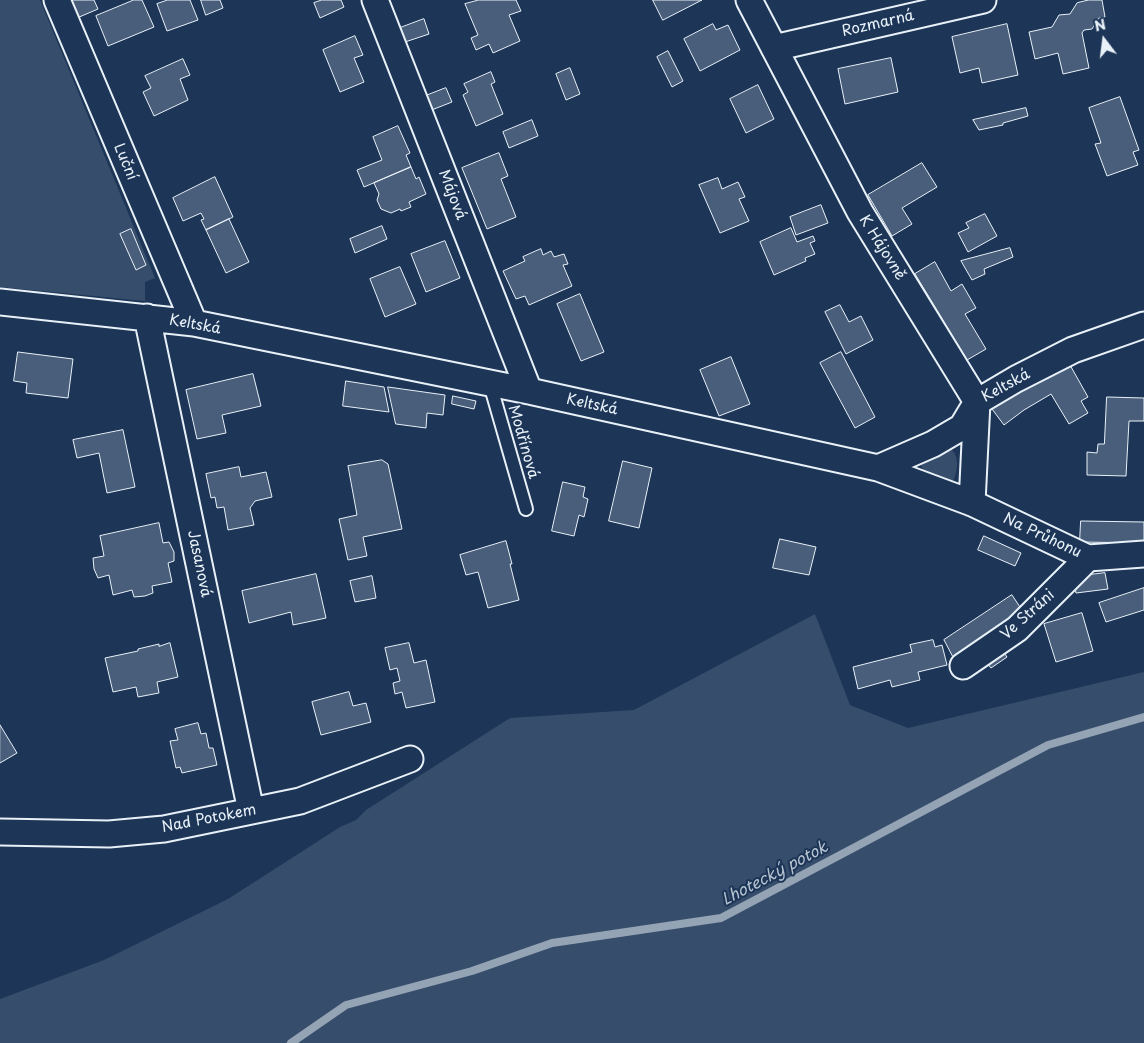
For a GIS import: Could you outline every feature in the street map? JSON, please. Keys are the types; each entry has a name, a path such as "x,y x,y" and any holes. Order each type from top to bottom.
{"street":[{"name":"Luční","path":"57,0 194,324"},
{"name":"Májová","path":"375,0 529,391"},
{"name":"K Hájovně","path":"749,0 860,212 977,402"},
{"name":"Rozmarná","path":"774,48 983,0"},
{"name":"Keltská","path":"0,302 147,317 194,324 529,391 878,468 933,444 962,427 977,402 1016,379 1073,350 1144,325"},
{"name":"Jasanová","path":"147,317 250,811"},
{"path":"972,503 977,402"},
{"name":"Na Průhonu","path":"878,468 972,503 1088,558 1144,554"},
{"name":"Ve Stráni","path":"963,666 1017,629 1088,558"},
{"name":"Nad Potokem","path":"0,832 109,834 164,829 300,801 410,759"}],"lane":[{"name":"Modřínová","path":"490,384 526,509"}],"shaded area":[{"path":"0,0 40,0 155,278 145,282 145,301 0,287"},
{"path":"949,448 953,450 957,463 953,481 948,482 923,471 921,465 923,460"},
{"path":"815,614 850,705 908,728 1144,672 1144,1043 0,1043 0,999 104,960 228,899 340,827 356,820 366,810 510,718 634,710"}],"building":[{"path":"70,0 94,0 98,9 77,18"},
{"path":"134,0 142,0 154,27 108,46 96,16"},
{"path":"168,0 190,0 198,20 167,31 157,4"},
{"path":"201,0 220,0 223,8 206,15"},
{"path":"322,0 341,0 344,7 320,18 314,3"},
{"path":"479,0 516,0 521,11 509,15 520,41 493,53 489,44 476,50 471,38 478,35 465,4"},
{"path":"653,0 702,0 663,20"},
{"path":"1089,0 1102,0 1105,17 1099,18 1092,29 1084,30 1082,33 1089,68 1063,74 1058,53 1035,59 1029,32 1052,27 1059,15 1070,14 1077,3"},
{"path":"424,19 429,34 405,42 400,28"},
{"path":"713,24 716,30 728,25 740,50 700,71 684,39"},
{"path":"1007,24 1018,75 982,83 979,68 960,73 952,37"},
{"path":"355,36 363,55 354,58 364,82 340,92 323,50"},
{"path":"668,51 683,81 672,87 657,57"},
{"path":"891,58 898,92 845,104 838,69"},
{"path":"183,59 190,75 180,79 188,100 154,116 143,92 151,88 145,76"},
{"path":"570,68 580,94 566,100 556,74"},
{"path":"491,72 495,82 491,84 503,114 476,126 463,95 468,92 464,84"},
{"path":"758,85 774,119 746,133 730,99"},
{"path":"446,88 452,102 429,111 423,97"},
{"path":"1120,97 1139,150 1133,152 1138,165 1107,176 1095,144 1101,143 1089,108"},
{"path":"1026,108 1028,116 1003,123 1003,125 979,130 973,120"},
{"path":"532,120 538,136 509,148 503,132"},
{"path":"398,126 410,153 406,155 411,167 364,187 357,170 382,160 373,137"},
{"path":"499,153 508,176 501,179 516,217 487,229 462,168"},
{"path":"922,163 937,187 902,208 912,224 892,236 868,195"},
{"path":"411,167 416,179 419,177 426,194 409,202 411,207 401,211 400,209 391,213 381,209 377,200 379,194 374,183"},
{"path":"215,177 233,217 206,230 201,220 204,219 201,213 183,221 173,198"},
{"path":"718,178 722,189 738,182 745,197 739,199 749,221 720,233 699,185"},
{"path":"821,205 828,223 796,235 790,217"},
{"path":"985,214 997,236 968,252 958,233 969,228 966,223"},
{"path":"229,219 249,262 226,273 206,230"},
{"path":"382,226 387,239 355,253 350,239"},
{"path":"791,228 797,242 813,236 815,241 810,243 815,254 805,258 806,261 774,275 760,242"},
{"path":"131,229 146,265 136,270 120,234"},
{"path":"445,241 460,278 426,292 411,254"},
{"path":"1010,248 1013,257 984,269 985,274 972,280 961,261"},
{"path":"541,249 543,255 551,251 554,257 564,254 568,264 563,265 572,286 529,305 525,296 516,299 503,271 525,261 523,257"},
{"path":"935,262 951,291 962,284 976,308 965,314 986,349 967,360 915,274"},
{"path":"400,267 416,304 385,317 370,279"},
{"path":"580,294 604,352 581,361 557,304"},
{"path":"840,305 849,322 861,316 873,340 846,354 825,312"},
{"path":"18,352 73,359 68,398 26,393 27,383 14,381"},
{"path":"841,352 875,417 855,428 820,363"},
{"path":"731,357 750,404 719,416 700,370"},
{"path":"1070,365 1088,397 1081,401 1088,413 1069,424 1051,394 1024,410 1004,425 992,409 1000,401"},
{"path":"253,374 261,406 222,415 226,433 197,439 186,390"},
{"path":"346,381 384,387 389,412 343,406"},
{"path":"388,387 445,395 443,415 427,413 426,428 396,424"},
{"path":"453,396 476,401 474,409 452,404"},
{"path":"1107,397 1144,398 1144,421 1129,421 1126,476 1087,475 1087,452 1097,453 1098,444 1104,444"},
{"path":"123,430 135,487 107,493 99,453 77,458 73,440"},
{"path":"382,460 388,464 402,529 363,537 367,556 348,560 339,519 357,515 348,466"},
{"path":"623,461 652,468 639,528 609,521"},
{"path":"239,467 241,477 266,472 272,497 255,501 250,508 254,525 228,530 224,507 217,508 215,497 211,498 206,474"},
{"path":"563,482 585,487 583,497 588,499 584,517 579,515 574,536 552,531"},
{"path":"1081,521 1144,522 1144,543 1080,542"},
{"path":"159,523 163,543 169,542 174,552 174,561 168,563 172,582 152,586 153,593 145,596 134,597 132,590 113,595 109,575 98,578 94,569 93,558 104,556 100,536"},
{"path":"984,536 1021,553 1015,566 978,550"},
{"path":"780,539 816,547 809,575 773,568"},
{"path":"506,541 519,600 488,608 478,572 466,575 460,555"},
{"path":"1105,573 1108,589 1076,593 1073,577"},
{"path":"316,574 326,618 293,625 291,612 249,623 242,591"},
{"path":"372,576 376,598 355,602 350,581"},
{"path":"1144,588 1144,610 1106,622 1099,603"},
{"path":"1012,595 1024,613 954,659 944,640"},
{"path":"1082,613 1093,651 1056,662 1044,624"},
{"path":"933,640 935,647 942,645 947,665 918,672 920,680 892,687 890,680 858,689 853,667 912,652 910,645"},
{"path":"170,643 178,677 157,682 159,693 138,697 136,687 113,692 105,658"},
{"path":"409,643 414,663 426,660 435,702 406,708 402,692 395,694 393,683 400,681 397,668 390,670 385,648"},
{"path":"1001,648 1007,657 991,668 984,659"},
{"path":"349,692 353,706 366,703 371,722 321,735 312,702"},
{"path":"198,723 201,734 206,733 209,748 213,748 217,765 182,773 180,767 176,768 170,741 178,740 175,729"},
{"path":"0,725 17,753 0,763"}],"waterway":[{"name":"Lhotecký potok","path":"291,1043 346,1005 472,971 552,943 721,918 1048,745 1144,717"}]}
